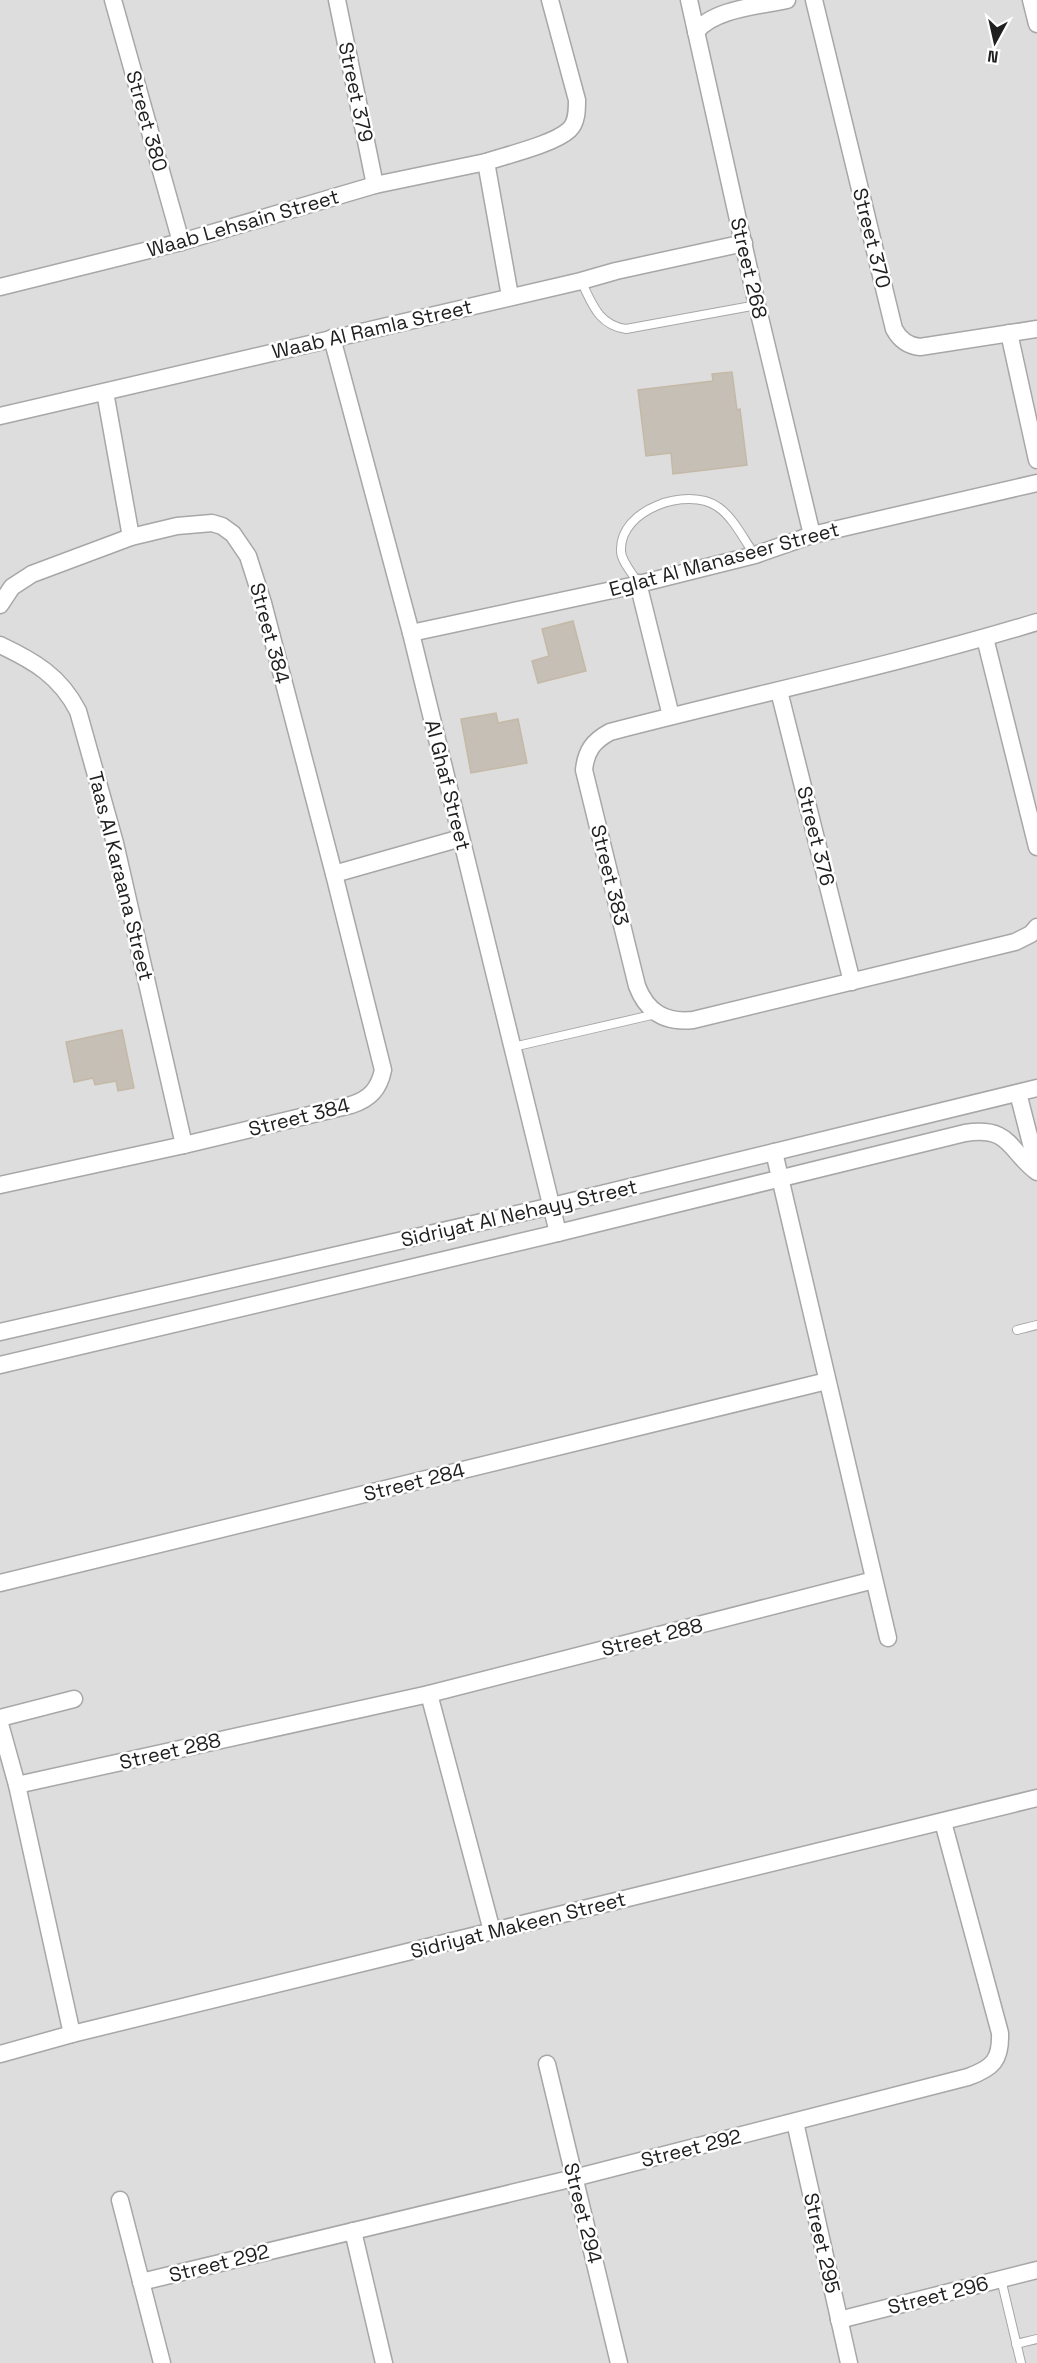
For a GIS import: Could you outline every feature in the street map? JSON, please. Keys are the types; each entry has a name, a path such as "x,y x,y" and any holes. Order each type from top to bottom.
{"street":[{"name":"Street 380","path":"113,0 181,242"},
{"name":"Street 379","path":"337,0 375,185"},
{"name":"Waab Lehsain Street","path":"0,287 181,242 375,185 486,162 557,137 570,129 577,116 577,100 550,0"},
{"path":"696,32 705,22 716,16 786,0"},
{"name":"Street 370","path":"814,0 897,335 908,344 920,347 1037,329"},
{"path":"1031,0 1037,24"},
{"path":"691,4 703,14 716,16"},
{"name":"Street 268","path":"691,4 757,305 812,535"},
{"path":"486,162 510,296"},
{"name":"Waab Al Ramla Street","path":"0,416 744,243"},
{"path":"1009,333 1037,460"},
{"name":"Al Ghaf Street","path":"332,338 411,633 558,1233"},
{"path":"105,392 131,537"},
{"name":"Eglat Al Manaseer Street","path":"411,633 755,555 812,535 1037,483"},
{"name":"Street 384","path":"0,605 12,587 32,574 131,537 177,526 212,523 222,526 241,545 248,556 263,603 381,1060 381,1080 376,1089 370,1096 351,1105 184,1145 0,1185"},
{"path":"638,583 670,716"},
{"name":"Street 383","path":"657,1014 648,1006 637,986 584,770 585,758 590,747 610,732 985,638 1037,622"},
{"path":"985,638 1037,847"},
{"name":"Taas Al Karaana Street","path":"0,645 32,660 54,676 72,698 83,724 115,843 184,1145"},
{"name":"Street 376","path":"779,691 852,981"},
{"path":"334,874 461,838"},
{"path":"657,1014 680,1021 693,1020 1015,942 1037,927"},
{"name":"Sidriyat Al Nehayy Street","path":"0,1332 552,1206 1037,1088"},
{"path":"1017,1093 1037,1167"},
{"path":"0,1365 977,1131 989,1132 1011,1143 1037,1172"},
{"path":"774,1152 888,1638"},
{"name":"Street 284","path":"0,1583 828,1381"},
{"name":"Street 288","path":"17,1785 429,1694 874,1580"},
{"path":"429,1694 492,1931"},
{"path":"0,1718 74,1699"},
{"path":"0,1724 17,1785 72,2034"},
{"name":"Sidriyat Makeen Street","path":"0,2054 72,2034 1037,1798"},
{"name":"Street 292","path":"141,2282 574,2178 985,2071 996,2060 1000,2046 1000,2033 943,1822"},
{"name":"Street 294","path":"547,2064 619,2363"},
{"name":"Street 295","path":"795,2122 849,2363"},
{"name":"Street 292","path":"120,2200 162,2363"},
{"path":"353,2231 384,2363"},
{"name":"Street 296","path":"839,2320 1037,2270"}],"lane":[{"path":"581,281 600,317 616,328 626,329 757,305"},
{"path":"638,583 621,554 621,541 632,520 663,504 697,500 718,507 726,514 755,555"},
{"path":"513,1047 657,1014"},
{"path":"1017,1330 1037,1325"},
{"path":"1001,2279 1021,2363"},
{"path":"1016,2344 1037,2339"}],"shaded area":[{"path":"0,0 1037,0 1037,2363 0,2363"}],"building":[{"path":"732,372 737,410 740,409 747,465 673,474 671,453 646,456 638,390 713,381 712,374"},
{"path":"573,621 586,671 538,683 532,661 549,656 542,629"},
{"path":"496,713 498,723 518,719 527,763 471,773 461,719"},
{"path":"122,1030 134,1088 118,1091 116,1081 95,1085 93,1078 74,1082 66,1042"}]}
